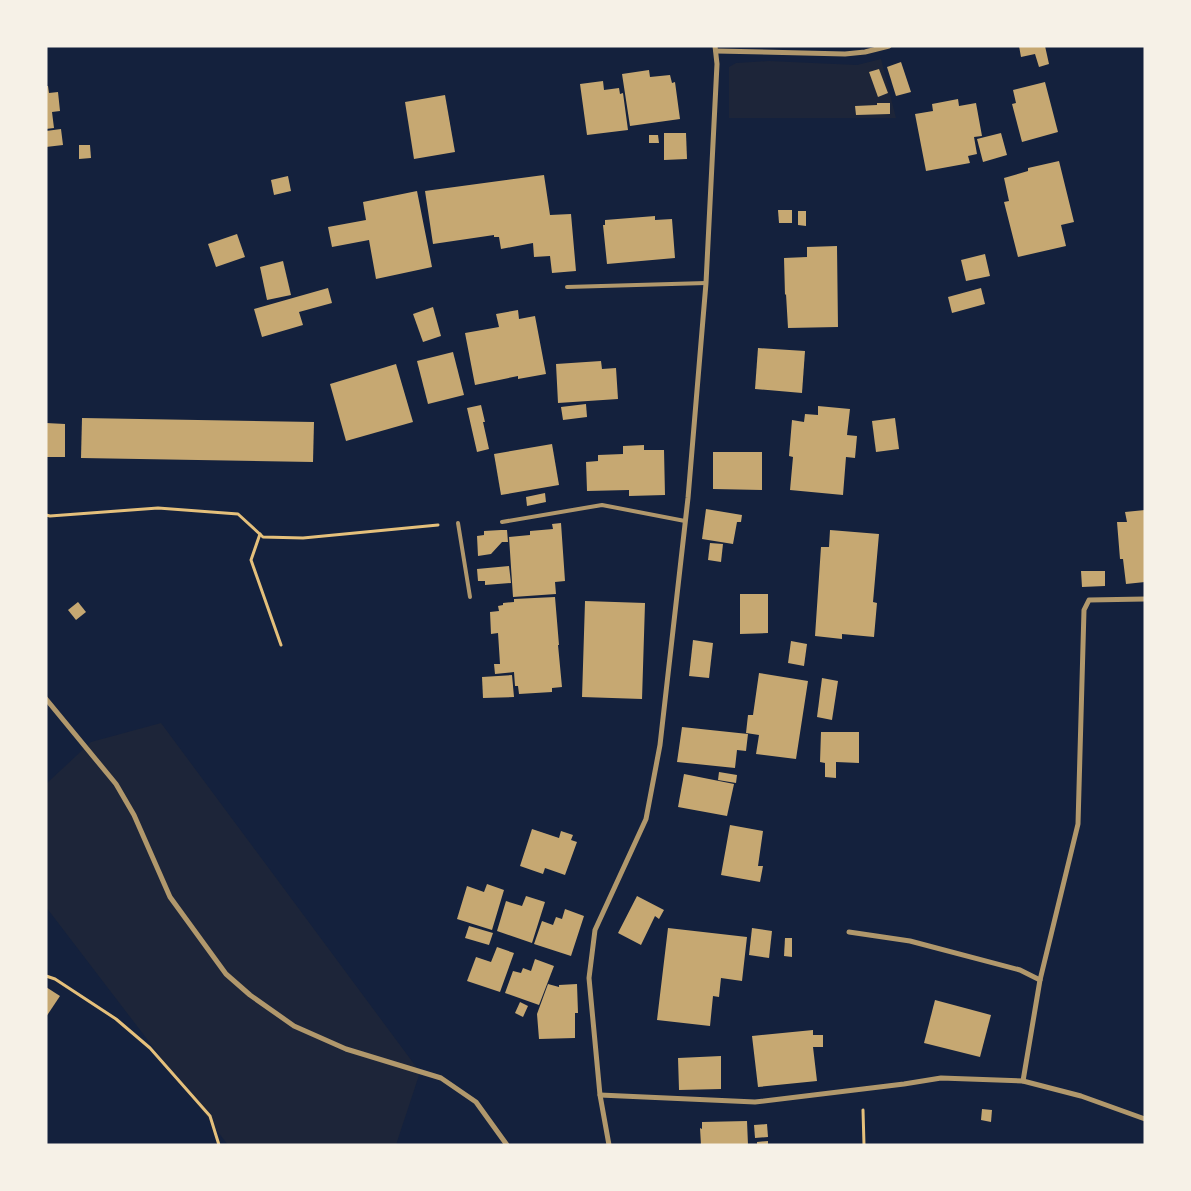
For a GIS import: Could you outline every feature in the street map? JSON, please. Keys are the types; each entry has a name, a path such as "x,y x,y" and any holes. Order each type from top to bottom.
{"street":[{"path":"609,1145 600,1095 589,978 595,930 646,819 660,745 686,521 706,283 717,64 715,49 845,54 865,52 889,46"},
{"path":"1023,1081 1040,980 1078,824 1084,610 1089,600 1145,599"},
{"path":"46,699 116,784 134,815 170,897 226,974 250,995 294,1026 346,1049 441,1078 476,1102 506,1145"},
{"path":"849,932 910,941 1020,970 1040,980"},
{"path":"600,1095 755,1102 941,1078 1023,1081 1081,1096 1145,1119"}],"lane":[{"path":"568,287 706,283"},
{"path":"502,522 602,505 686,521"},
{"path":"458,523 470,598"}],"path":[{"path":"46,515 158,508 238,514 263,537 303,538 458,523"},
{"path":"260,534 251,560 281,645"},
{"path":"46,976 116,1019 150,1048 210,1116 219,1145"},
{"path":"862,1089 864,1145"}],"shaded area":[{"path":"881,59 896,118 729,118 729,67 736,63 769,61 857,65"},
{"path":"161,723 420,1072 396,1145 228,1145 46,907 46,784 91,742"}],"building":[{"path":"1019,46 1045,46 1049,64 1039,67 1035,54 1021,57"},
{"path":"901,62 911,92 896,96 887,67"},
{"path":"879,69 888,93 878,97 869,72"},
{"path":"649,70 650,77 670,75 672,83 675,82 680,119 630,126 622,74"},
{"path":"603,81 604,90 619,88 620,94 623,93 628,130 587,135 580,84"},
{"path":"1045,82 1058,132 1022,142 1012,104 1016,103 1013,90"},
{"path":"46,86 48,86 49,93 58,92 60,111 52,112 54,128 46,129"},
{"path":"445,95 455,152 414,159 405,102"},
{"path":"958,99 959,106 976,103 982,136 974,137 977,154 968,156 970,163 926,171 915,114 933,111 932,104"},
{"path":"877,103 890,103 890,114 856,115 855,106 877,105"},
{"path":"61,129 63,145 46,147 46,131"},
{"path":"664,133 686,133 687,159 664,160"},
{"path":"1001,133 1007,155 983,162 977,139"},
{"path":"649,135 658,135 659,143 649,143"},
{"path":"79,145 90,145 91,158 79,159"},
{"path":"1059,161 1074,222 1061,225 1066,246 1018,257 1004,202 1009,201 1004,178 1028,171 1028,168"},
{"path":"544,175 550,215 571,214 576,271 552,273 550,256 534,257 533,243 501,249 499,237 494,237 494,235 433,244 425,191"},
{"path":"288,176 291,191 274,195 271,180"},
{"path":"417,191 432,267 376,279 369,240 332,247 328,227 366,220 363,202"},
{"path":"778,210 792,210 792,223 779,223"},
{"path":"798,211 806,211 806,226 798,225"},
{"path":"655,216 655,220 672,219 675,258 607,264 603,225 605,225 605,220"},
{"path":"237,234 245,257 216,267 208,244"},
{"path":"837,246 838,327 788,328 784,258 807,257 807,247"},
{"path":"985,254 990,276 966,281 961,260"},
{"path":"283,261 291,295 267,300 260,267"},
{"path":"328,288 332,303 299,312 303,325 262,337 254,309"},
{"path":"981,288 985,304 952,313 948,297"},
{"path":"433,307 441,336 423,342 413,314"},
{"path":"518,310 519,319 535,316 546,374 518,379 518,376 475,385 465,333 499,327 496,314"},
{"path":"758,348 805,351 802,393 755,389"},
{"path":"453,352 464,395 428,404 417,361"},
{"path":"601,361 602,369 616,368 618,399 558,403 556,364"},
{"path":"396,364 413,422 346,441 330,384"},
{"path":"586,404 587,417 563,420 561,407"},
{"path":"481,405 489,449 477,452 467,408"},
{"path":"818,406 850,409 847,435 857,436 855,458 846,457 843,495 790,490 793,457 789,456 792,420 804,422 805,414 818,415"},
{"path":"82,418 314,422 313,462 81,458"},
{"path":"895,418 899,449 876,452 872,421"},
{"path":"46,423 65,424 65,457 46,457"},
{"path":"552,444 559,485 501,495 494,454"},
{"path":"644,445 644,450 664,450 665,495 629,496 629,490 587,491 586,462 598,461 598,455 623,454 623,446"},
{"path":"713,452 762,452 762,490 713,489"},
{"path":"545,493 546,502 527,506 526,497"},
{"path":"706,509 742,515 741,522 737,522 733,544 702,539"},
{"path":"1145,510 1145,582 1126,584 1123,559 1120,559 1117,522 1127,522 1125,512"},
{"path":"561,523 565,581 555,582 556,594 513,597 509,537 530,535 530,531 553,529 552,524"},
{"path":"507,530 508,542 502,542 491,554 478,556 477,536 484,535 484,531"},
{"path":"830,530 879,534 873,602 877,603 874,637 842,634 842,639 815,636 821,547 829,547"},
{"path":"710,543 723,544 721,562 708,560"},
{"path":"509,566 511,583 485,585 485,581 478,581 477,569"},
{"path":"1081,571 1105,571 1105,586 1082,587"},
{"path":"740,594 768,594 768,633 740,634"},
{"path":"555,597 562,687 552,688 552,692 519,694 518,686 515,686 514,672 495,674 494,664 500,664 498,633 491,634 490,612 499,611 498,606 503,605 503,603 514,602 514,599"},
{"path":"585,601 645,603 642,699 582,697"},
{"path":"78,602 86,612 76,620 68,610"},
{"path":"693,640 713,643 709,678 689,676"},
{"path":"791,641 807,644 804,666 788,663"},
{"path":"759,673 808,681 796,759 756,754 759,735 746,733 748,715 753,715"},
{"path":"512,675 514,697 483,698 482,677"},
{"path":"822,678 838,681 832,720 817,717"},
{"path":"682,727 748,734 746,751 737,750 735,768 677,762"},
{"path":"821,732 859,732 859,763 836,762 836,778 825,777 825,763 820,762"},
{"path":"719,772 737,775 736,783 718,780"},
{"path":"684,774 734,784 727,816 678,807"},
{"path":"730,825 763,831 758,866 763,866 760,882 721,875"},
{"path":"532,829 559,838 561,831 573,835 571,840 577,842 565,875 545,868 543,874 520,866"},
{"path":"487,884 504,890 492,930 457,919 467,886 484,892"},
{"path":"526,896 545,902 532,943 497,931 506,901 522,906"},
{"path":"637,896 664,910 659,919 655,916 641,945 618,933"},
{"path":"565,909 584,916 571,956 534,944 542,921 553,925 556,917 562,919"},
{"path":"469,926 493,933 489,945 465,938"},
{"path":"668,928 747,937 742,981 721,978 719,997 713,996 710,1026 657,1020"},
{"path":"752,928 772,931 769,958 749,955"},
{"path":"785,938 792,938 792,957 784,956"},
{"path":"497,947 514,953 500,992 467,981 476,957 491,962"},
{"path":"535,959 554,966 539,1005 505,993 513,971 521,973 523,968 531,971"},
{"path":"548,984 559,987 559,985 577,984 578,1013 575,1013 575,1038 539,1039 537,1014"},
{"path":"46,987 60,996 46,1017"},
{"path":"935,1000 991,1015 980,1057 924,1043"},
{"path":"520,1002 528,1006 523,1017 515,1013"},
{"path":"813,1030 813,1035 823,1035 823,1047 813,1047 817,1081 758,1087 752,1036"},
{"path":"721,1056 721,1089 679,1090 678,1058"},
{"path":"982,1109 992,1110 991,1122 981,1120"},
{"path":"747,1121 748,1145 701,1145 700,1128 702,1129 702,1122"},
{"path":"767,1124 768,1137 755,1138 754,1125"},
{"path":"768,1141 768,1145 757,1145 757,1142"}]}
